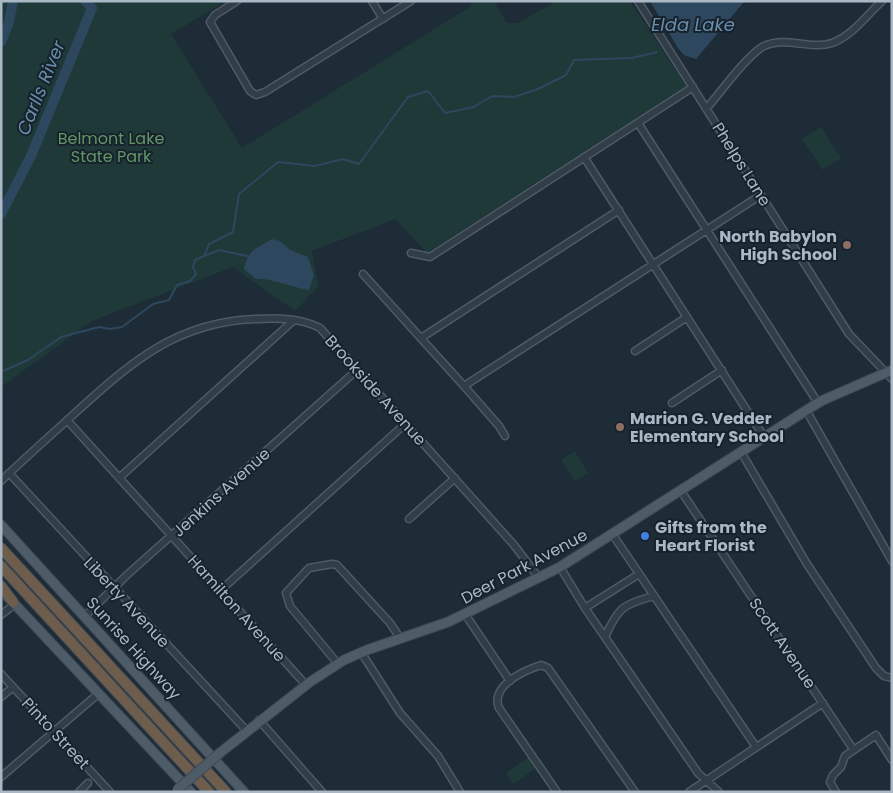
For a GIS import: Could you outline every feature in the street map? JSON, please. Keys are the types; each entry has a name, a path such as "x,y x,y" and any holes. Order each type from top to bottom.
{"highway":[{"name":"Sunrise Highway","path":"1,548 226,792"},
{"path":"1,566 209,792"},
{"path":"1,586 14,603"}],"main road":[{"name":"Deer Park Avenue","path":"176,791 246,730 306,685 338,664 361,652 436,627 560,567 613,535 806,410 818,403 890,374"},
{"name":"Sunrise Highway","path":"1,525 244,792"},
{"path":"1,591 191,792"}],"street":[{"path":"237,1 215,15 210,22 250,91 256,95 265,92 411,1"},
{"path":"372,1 383,19"},
{"name":"Phelps Lane","path":"638,1 849,334 890,374"},
{"path":"707,108 752,55 763,47 775,43 821,45 832,43 851,31 882,1"},
{"path":"411,253 430,257 693,87"},
{"path":"638,122 818,403"},
{"path":"584,157 764,436"},
{"path":"464,386 761,195"},
{"path":"422,338 619,210"},
{"path":"363,274 422,338 505,436"},
{"path":"635,351 687,317"},
{"name":"Brookside Avenue","path":"1,481 122,370 149,351 186,332 234,320 294,320 320,328 534,568 539,578"},
{"path":"119,478 294,320"},
{"name":"Jenkins Avenue","path":"85,616 357,370"},
{"path":"672,403 722,370"},
{"path":"806,410 892,561"},
{"name":"Hamilton Avenue","path":"67,420 306,685"},
{"path":"221,590 405,424"},
{"path":"741,452 807,564 876,668 889,678"},
{"name":"Liberty Avenue","path":"9,474 246,730"},
{"path":"409,519 455,478"},
{"name":"Scott Avenue","path":"681,491 853,749"},
{"path":"613,535 756,747"},
{"path":"338,664 290,606 286,597 289,589 309,568 332,564 342,568 390,623 400,638"},
{"path":"560,567 605,637 698,773 708,780 719,792"},
{"path":"586,608 639,574"},
{"path":"605,637 616,613 634,601 654,596"},
{"path":"1,615 14,603"},
{"path":"465,614 510,681"},
{"path":"361,652 403,717 440,759 460,792"},
{"path":"557,792 499,708 496,700 498,693 510,681 533,667 541,665 548,668 635,792"},
{"name":"Pinto Street","path":"1,674 110,792"},
{"path":"1,698 13,687"},
{"path":"1,777 98,694"},
{"path":"689,792 823,703"},
{"path":"259,720 322,792"},
{"path":"836,792 830,782 833,775 841,768 845,756 876,735 892,760"},
{"path":"79,792 88,783"}],"green space":[{"name":"Belmont Lake State Park","path":"1,1 226,1 171,34 242,148 470,7 474,1 494,1 507,23 518,23 557,1 630,1 686,86 427,253 395,219 312,251 318,287 295,311 233,267 92,321 1,387"},
{"path":"821,127 841,158 823,170 802,139"},
{"path":"575,451 588,473 575,481 561,460"},
{"path":"528,757 536,768 513,784 506,773"}],"water":[{"name":"Elda Lake","path":"650,1 752,1 743,3 696,59 684,55 678,48"},
{"path":"272,239 280,241 290,250 308,257 314,275 309,290 256,279 244,269 250,253"}],"waterway":[{"name":"Carlls River","path":"1,42 9,22 13,1"},
{"name":"Carlls River","path":"1,214 31,156 92,8 85,1"},
{"path":"1,372 28,360 61,337 99,327 110,329 122,327 153,304 169,300 177,285 190,281 196,274 193,267 195,260 204,256 209,244 233,232 239,194 278,162 315,166 343,159 359,164 408,97 428,91 445,113 474,107 492,96 514,97 538,89 566,75 574,60 632,58 657,52"},
{"path":"204,256 219,250 247,256"}],"place":[{"name":"North Babylon High School","path":"847,245"},
{"name":"Marion G. Vedder Elementary School","path":"620,427"},
{"name":"Gifts from the Heart Florist","path":"645,536"}]}
